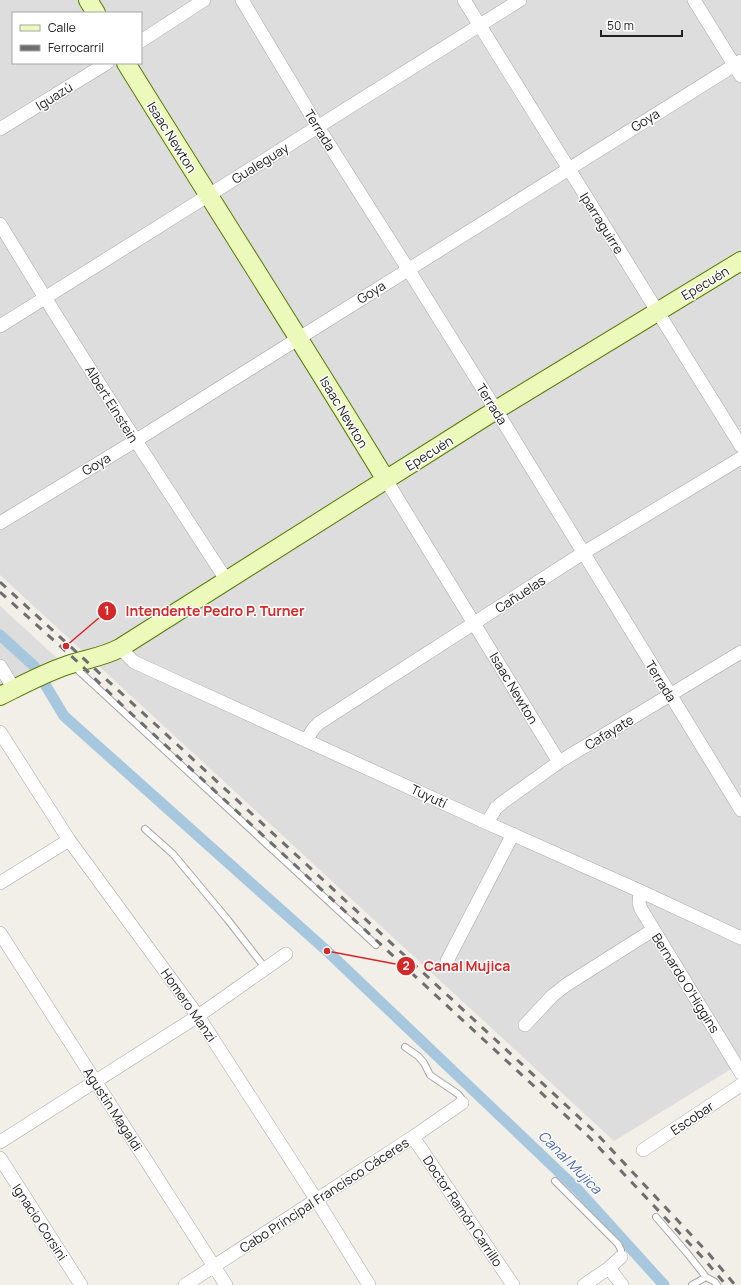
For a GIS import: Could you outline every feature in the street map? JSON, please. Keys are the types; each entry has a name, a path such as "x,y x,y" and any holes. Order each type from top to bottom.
{"street":[{"path":"88,0 95,12"},
{"path":"142,40 204,0"},
{"name":"Terrada","path":"242,0 318,127 496,410 741,810"},
{"name":"Iparraguirre","path":"464,0 741,446"},
{"name":"Gualeguay","path":"0,326 520,0"},
{"path":"694,0 739,67"},
{"name":"Iguazú","path":"0,129 105,64"},
{"name":"Isaac Newton","path":"127,64 208,196 299,338 559,762"},
{"name":"Goya","path":"0,523 135,441 568,168 739,67"},
{"name":"Albert Einstein","path":"0,224 45,299 135,441 227,581"},
{"name":"Epecuén","path":"7,693 31,680 55,670 99,658 120,648 496,410 741,261"},
{"name":"Cañuelas","path":"306,740 319,723 583,553 741,458"},
{"name":"Tuyutí","path":"120,648 134,662 487,823 640,890 741,938"},
{"name":"Cafayate","path":"487,823 496,808 559,762 741,652"},
{"path":"0,666 7,693"},
{"name":"Homero Manzi","path":"0,732 69,840 198,1016 370,1285"},
{"path":"447,961 512,834"},
{"path":"0,883 69,840"},
{"name":"Bernardo O'Higgins","path":"640,890 641,909 741,1073"},
{"path":"525,1025 552,996 566,985 653,930"},
{"name":"Agustín Magaldi","path":"0,933 226,1285"},
{"path":"0,1142 198,1016 286,954"},
{"name":"Escobar","path":"644,1150 741,1085"},
{"name":"Cabo Principal Francisco Cáceres","path":"185,1285 413,1137 462,1103"},
{"name":"Doctor Ramón Carrillo","path":"413,1137 513,1285"},
{"name":"Ignacio Corsini","path":"0,1158 81,1285"},
{"path":"584,1285 609,1268 621,1257"},
{"path":"609,1268 622,1285"}],"lane":[{"path":"74,664 79,671 376,945"},
{"path":"145,829 173,854 228,920 266,969"},
{"path":"405,1047 421,1059 430,1075 458,1094 462,1103"},
{"path":"555,1180 618,1244 621,1250 621,1257"},
{"path":"656,1217 706,1277 715,1282 717,1285"},
{"path":"692,1285 706,1277"}],"shaded area":[{"path":"0,0 741,0 741,1063 614,1141 0,575"},
{"path":"0,606 58,659 0,688"}],"waterway":[{"name":"Canal Mujica","path":"0,635 34,666 64,716 327,951 578,1190 664,1285"}],"railway":[{"path":"0,582 596,1133 709,1254 735,1285"},
{"path":"0,592 79,663 122,705 590,1138 704,1259 726,1285"}],"place":[{"name":"Intendente Pedro P. Turner","path":"66,646"},
{"name":"Canal Mujica","path":"327,951"}]}
